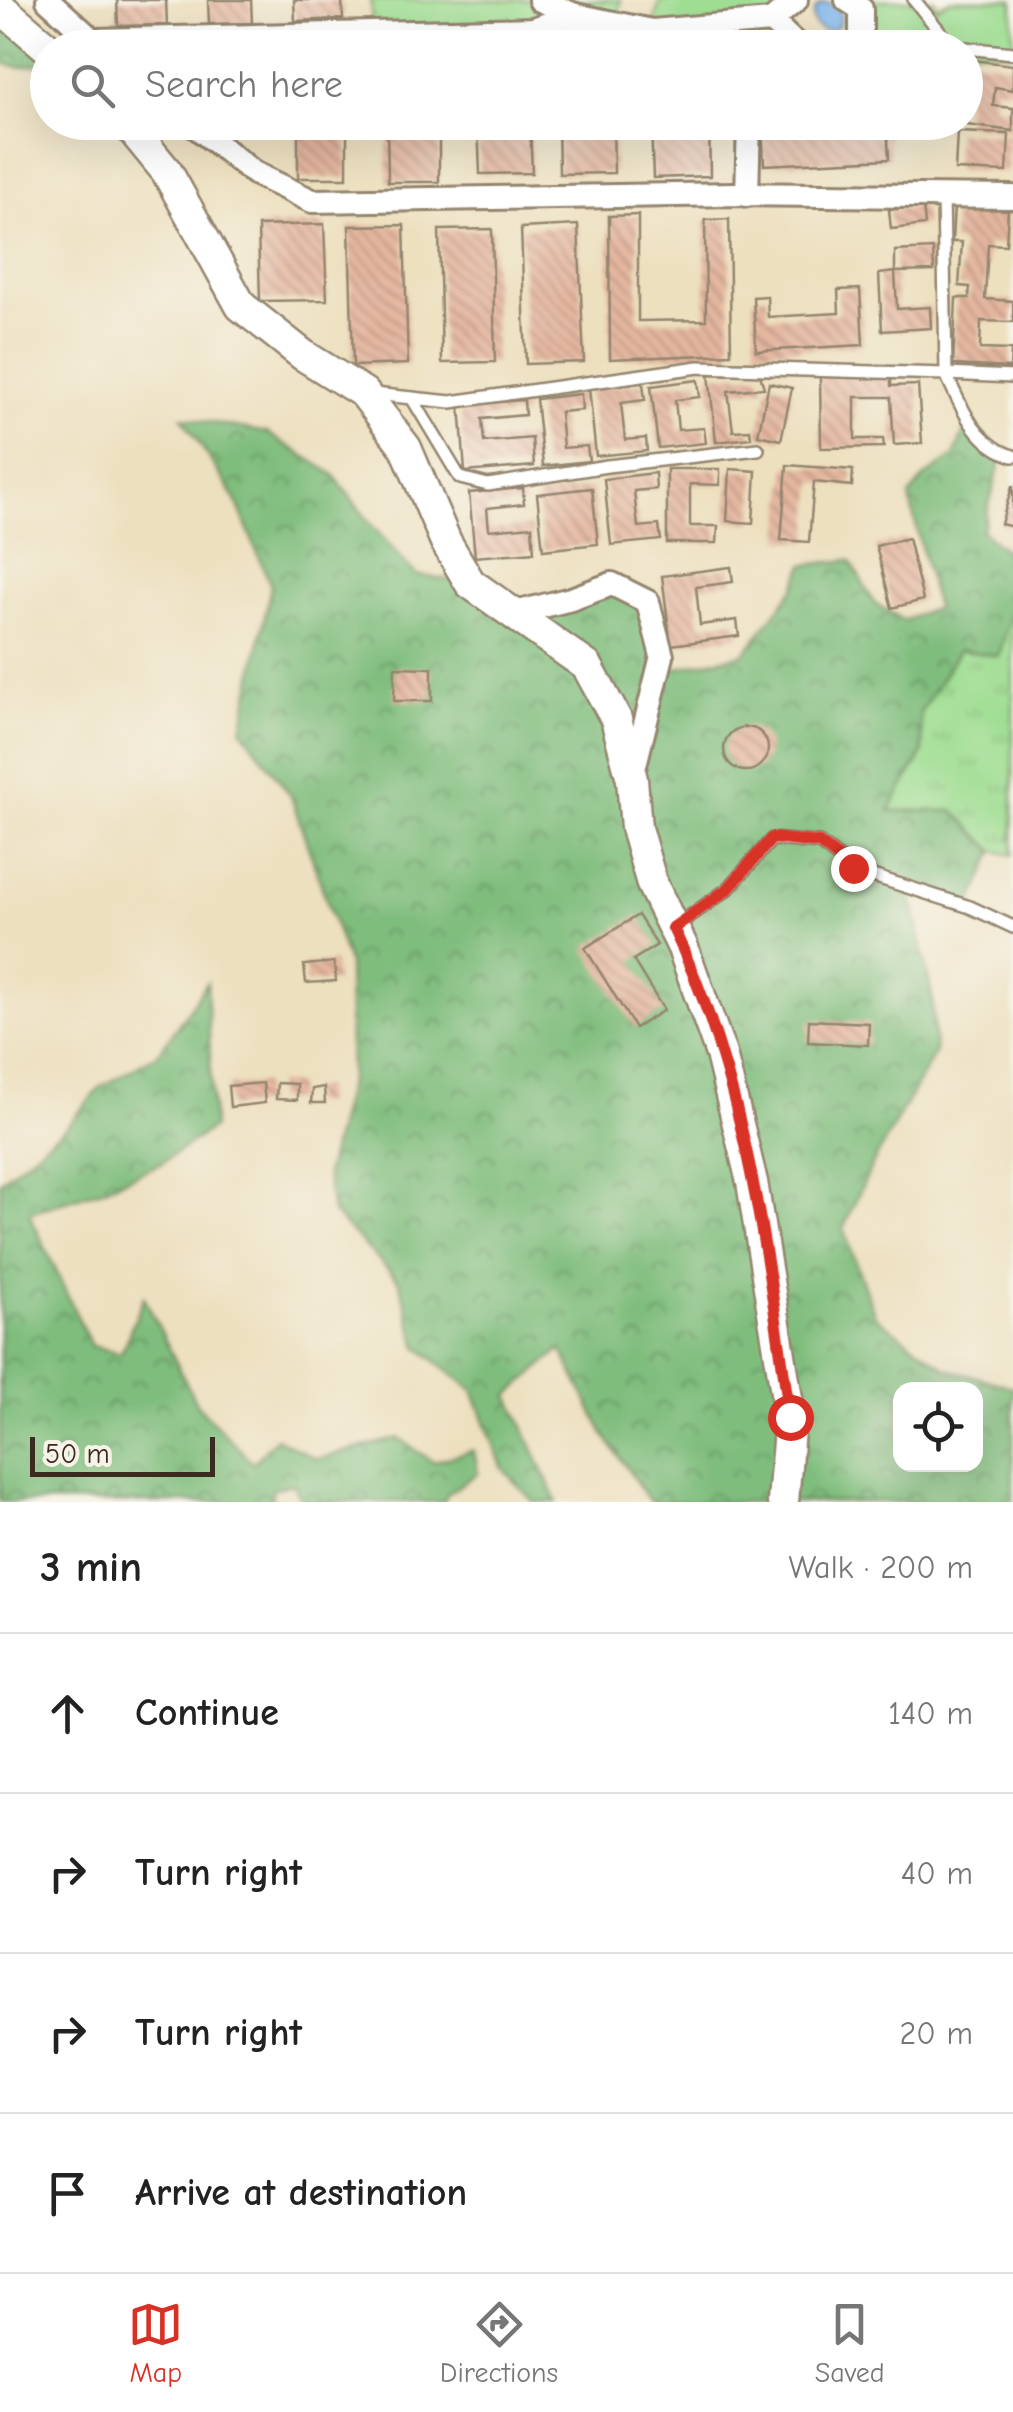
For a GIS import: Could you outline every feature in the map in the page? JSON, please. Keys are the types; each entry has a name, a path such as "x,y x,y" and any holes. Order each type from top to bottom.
{"street":[{"path":"48,0 81,30"},
{"path":"540,0 575,15 647,30"},
{"path":"664,30 771,21 796,0"},
{"path":"847,0 861,10 858,30"},
{"path":"0,8 30,33"},
{"path":"478,30 533,28 575,15"},
{"path":"575,15 581,30"},
{"path":"771,21 781,30"},
{"path":"140,140 166,172 241,306 303,355 364,393 406,448 446,542 470,583 587,666 616,720 632,778 636,828 652,884 721,1054 752,1182 790,1417 784,1502"},
{"path":"213,140 254,173 312,201 747,194 1013,197"},
{"path":"747,194 748,140"},
{"path":"511,614 612,584 648,602 662,656 632,778"}],"lane":[{"path":"914,0 939,30"},
{"path":"983,50 1013,53"},
{"path":"943,194 946,374 968,422 1003,453 1013,456"},
{"path":"364,393 451,402 700,366 1013,376"},
{"path":"412,398 460,478 488,484 758,449"},
{"path":"673,928 728,889 772,838 819,843 857,871 970,907 1013,927"}],"green space":[{"path":"371,0 621,0 616,22 372,30"},
{"path":"660,0 796,0 771,21 652,30"},
{"path":"847,0 935,0 936,8 950,0 1013,0 1013,53 983,50 983,30 858,30"},
{"path":"0,7 30,33 30,65 0,62"},
{"path":"182,417 267,433 333,474 416,575 470,583 511,614 612,584 648,602 659,672 744,654 795,587 804,565 850,560 874,603 904,620 936,608 909,496 924,478 954,456 968,422 1003,453 982,531 1013,557 1013,604 999,656 959,650 920,713 923,752 889,811 954,811 994,851 970,907 910,889 932,996 935,1053 874,1161 843,1228 875,1316 947,1369 1013,1387 1013,1502 650,1502 604,1434 561,1349 509,1395 557,1502 534,1502 503,1469 473,1390 418,1347 399,1281 332,1212 326,1172 350,1075 348,963 291,796 242,729 271,586 235,498"},
{"path":"1013,604 1013,855 994,851 954,811 888,811 923,752 919,713 959,650 999,656"},
{"path":"207,983 213,1127 162,1163 100,1190 29,1213 91,1346 121,1353 144,1297 197,1405 253,1463 276,1438 317,1459 399,1438 433,1462 474,1450 478,1473 448,1493 444,1502 301,1502 294,1484 272,1489 272,1502 0,1502 0,1181 67,1126 101,1087 158,1054"}],"water":[{"path":"822,4 832,4 840,12 840,22 832,30 822,30 814,22 814,12"}],"building":[{"path":"117,0 166,0 167,25 118,26"},
{"path":"208,0 251,0 252,23 209,24"},
{"path":"294,0 342,0 343,19 295,21"},
{"path":"983,61 1013,65 1013,90 995,87 993,106 1013,108 1013,131 983,127"},
{"path":"983,133 1009,134 1007,172 955,170 957,140 983,140"},
{"path":"298,140 347,140 347,178 298,178"},
{"path":"387,140 439,140 439,182 388,182"},
{"path":"479,140 531,140 532,173 480,174"},
{"path":"558,140 613,140 614,173 559,174"},
{"path":"652,140 709,140 710,176 653,178"},
{"path":"763,140 888,140 889,159 764,165"},
{"path":"923,206 925,225 891,229 889,210"},
{"path":"954,206 1008,209 1006,245 988,244 985,299 1013,301 1013,322 981,321 980,349 1011,350 1010,368 953,365 956,298 969,298 970,287 959,286 962,242 952,242"},
{"path":"638,215 638,321 706,320 705,220 729,219 731,354 610,359 609,216"},
{"path":"324,224 327,300 260,301 258,226"},
{"path":"404,225 408,364 353,366 349,226"},
{"path":"578,225 584,362 526,364 521,228"},
{"path":"492,229 495,362 442,363 439,230"},
{"path":"933,249 934,271 895,272 895,251"},
{"path":"895,272 897,309 930,307 931,328 882,331 879,274"},
{"path":"860,289 863,345 756,351 753,297 767,296 768,317 839,313 838,290"},
{"path":"709,374 760,375 764,388 728,391 733,431 750,430 751,438 716,442"},
{"path":"820,375 891,375 891,386 918,385 922,443 894,445 891,397 855,397 855,439 883,439 884,447 821,448"},
{"path":"698,380 700,397 675,400 678,430 704,428 706,443 658,448 651,386"},
{"path":"643,383 645,400 621,403 625,440 646,438 647,451 596,456 589,388"},
{"path":"769,383 792,388 781,440 758,435"},
{"path":"581,394 582,410 560,412 563,448 587,446 589,461 543,466 536,399"},
{"path":"524,400 525,415 482,419 484,442 532,438 534,466 465,472 460,405"},
{"path":"787,465 853,470 852,486 814,482 809,542 781,540"},
{"path":"667,469 720,469 720,485 690,484 690,526 718,526 717,543 667,543"},
{"path":"730,469 756,471 753,523 727,521"},
{"path":"655,473 656,489 634,491 638,527 659,525 661,540 611,545 604,479"},
{"path":"1013,487 1013,527 1001,524"},
{"path":"523,488 524,504 487,508 489,530 532,526 534,552 475,557 469,493"},
{"path":"592,488 598,544 543,550 537,494"},
{"path":"908,538 923,600 892,608 876,546"},
{"path":"731,567 733,582 696,587 700,625 737,620 739,636 671,645 662,576"},
{"path":"395,667 432,668 432,701 394,701"},
{"path":"746,727 762,733 768,749 762,765 746,771 730,765 724,749 730,733"},
{"path":"638,915 657,945 633,960 664,1010 635,1028 585,948"},
{"path":"334,962 336,981 306,983 304,965"},
{"path":"809,1020 869,1023 868,1045 808,1042"},
{"path":"263,1083 265,1103 230,1107 228,1086"},
{"path":"277,1083 297,1084 297,1100 276,1099"},
{"path":"324,1087 325,1103 311,1103 312,1089"}],"route":[{"path":"790,1417 752,1182 721,1054 673,928 728,889 772,838 819,843 853,868"}]}
